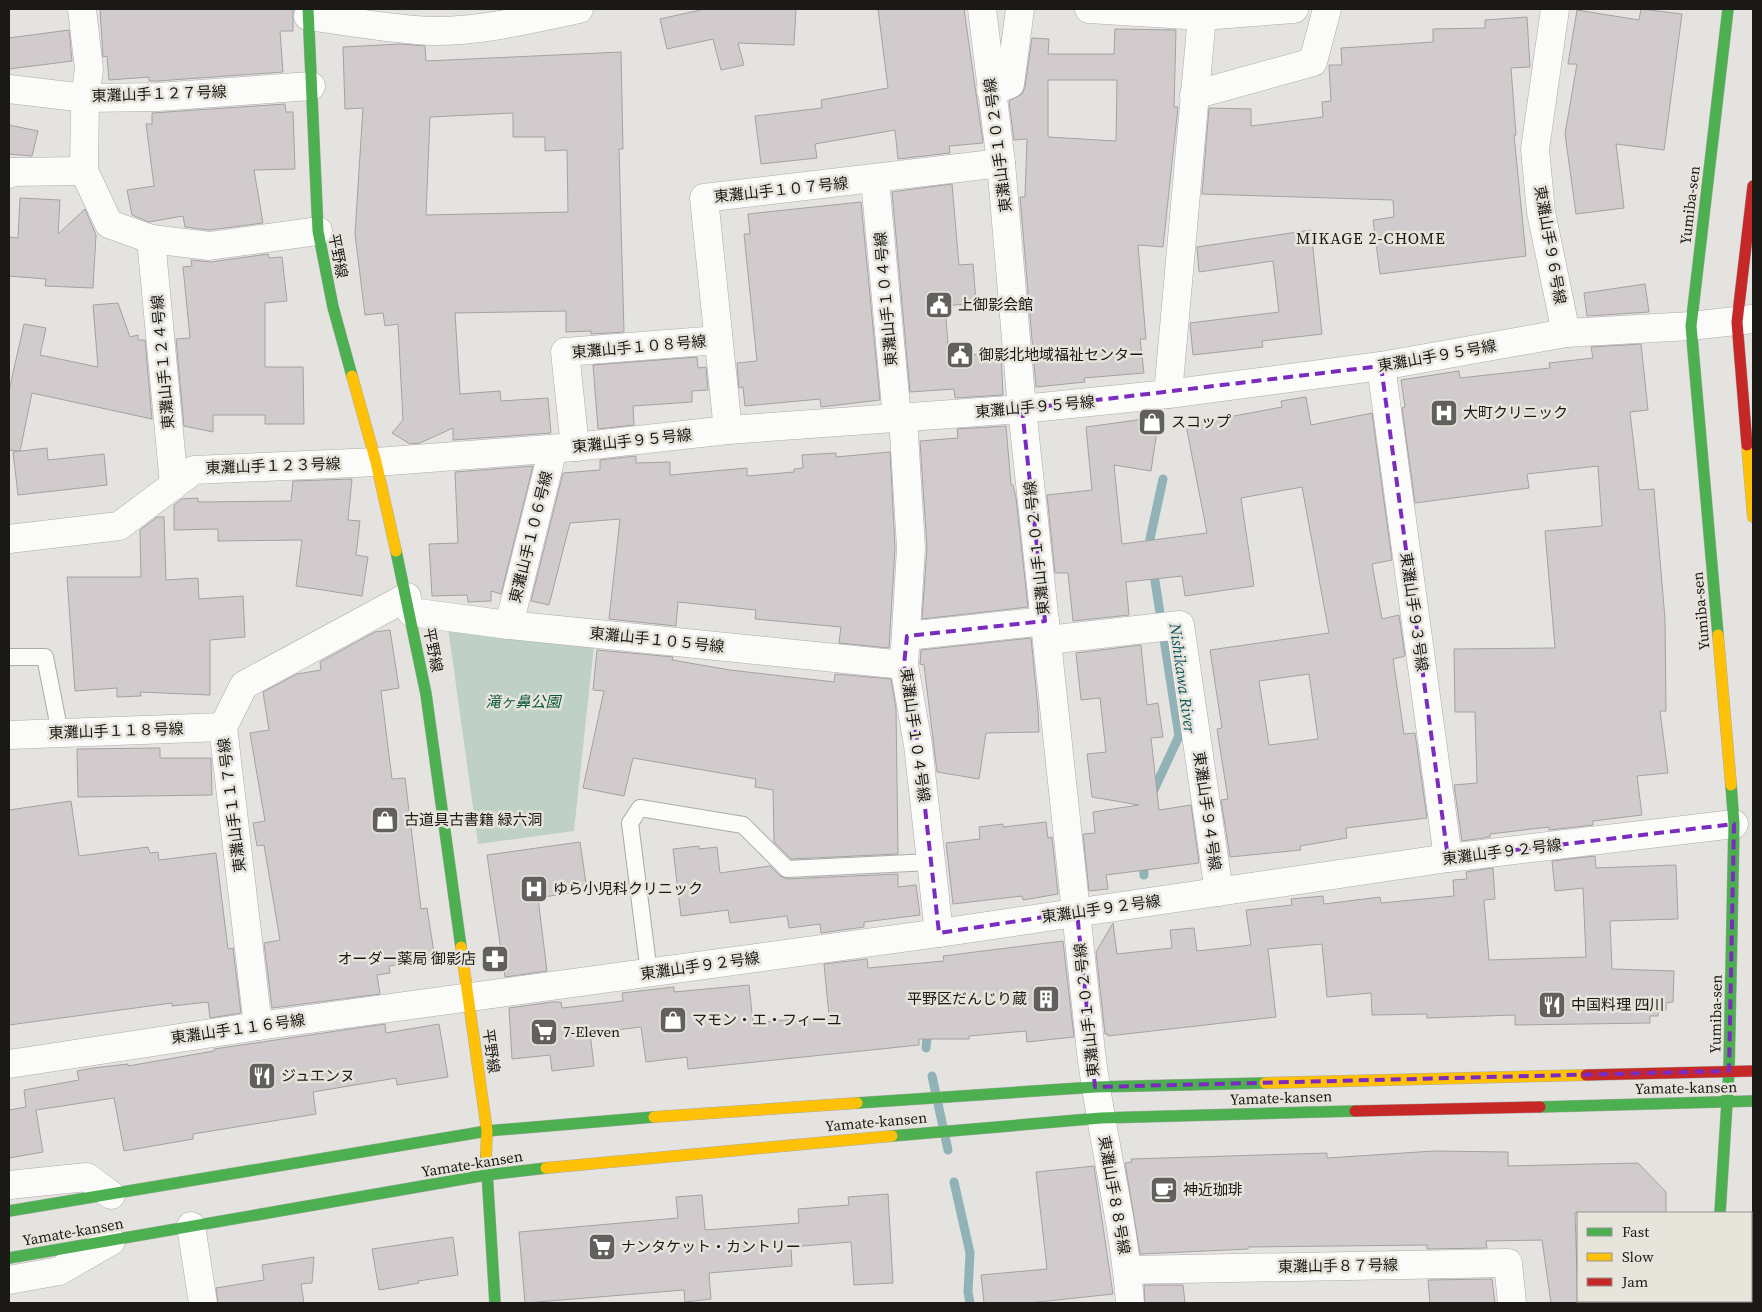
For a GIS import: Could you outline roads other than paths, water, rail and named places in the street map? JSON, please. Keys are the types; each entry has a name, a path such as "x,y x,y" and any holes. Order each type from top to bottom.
{"street":[{"path":"82,9 89,69 85,98 84,171 109,224 152,239 209,246 318,231"},
{"path":"308,12 432,31 500,26 579,9"},
{"name":"東灘山手１０２号線","path":"982,9 1001,163 1022,409 1095,1087"},
{"path":"991,91 1010,84 1020,9"},
{"path":"1089,9 1202,16 1294,9"},
{"path":"1194,95 1313,62 1328,9"},
{"name":"東灘山手９６号線","path":"1556,9 1535,149 1541,212 1566,333"},
{"name":"Yumiba-sen","path":"1720,1212 1730,1071 1734,824 1691,326 1728,9"},
{"name":"平野線","path":"308,12 318,231 333,307 376,462 409,604 426,694 487,1131 486,1175 495,1303"},
{"path":"1168,394 1202,16"},
{"name":"東灘山手１２７号線","path":"9,89 85,98 158,97 310,86"},
{"name":"東灘山手１０７号線","path":"728,430 704,198 875,180 1001,163"},
{"path":"9,174 84,171"},
{"name":"東灘山手１０４号線","path":"875,180 900,417 911,548 904,665 918,745 939,933"},
{"path":"1753,186 1745,320 1753,517"},
{"name":"東灘山手１２４号線","path":"152,239 174,485"},
{"name":"東灘山手９５号線","path":"376,462 564,448 728,430 1022,409 1168,394 1381,366 1566,333 1691,326 1745,320"},
{"name":"東灘山手１０８号線","path":"564,448 565,352 718,340"},
{"name":"東灘山手９３号線","path":"1381,366 1448,858"},
{"name":"東灘山手１０６号線","path":"509,624 564,448"},
{"name":"東灘山手１２３号線","path":"9,539 119,526 194,470 376,462"},
{"name":"東灘山手１０５号線","path":"409,604 509,624 904,665"},
{"name":"東灘山手１１７号線","path":"258,1026 223,727 244,684 409,604"},
{"name":"東灘山手９４号線","path":"907,636 1180,625 1219,892"},
{"name":"東灘山手１１８号線","path":"9,735 223,727"},
{"name":"東灘山手９２号線","path":"468,998 939,933 1448,858 1734,824"},
{"name":"東灘山手１１６号線","path":"9,1064 258,1026 468,998"},
{"name":"Yamate-kansen","path":"9,1211 487,1131 621,1119 1095,1087 1753,1071"},
{"name":"東灘山手８８号線","path":"1095,1087 1128,1270 1130,1303"},
{"name":"Yamate-kansen","path":"9,1258 486,1175 600,1161 1100,1118 1753,1101"},
{"path":"9,1185 87,1176 111,1195"},
{"path":"191,1226 203,1303"},
{"path":"9,1280 59,1271 112,1240"},
{"path":"1752,1272 1753,1252"},
{"name":"東灘山手８７号線","path":"1128,1270 1508,1263 1512,1303"}],"lane":[{"path":"9,657 45,657 60,733"},
{"path":"649,973 630,824 640,808 743,825 787,868 931,862"}],"waterway":[{"name":"Nishikawa River","path":"1152,552 1150,539 1163,479"},
{"name":"Nishikawa River","path":"1152,794 1179,736 1153,568"},
{"name":"Nishikawa River","path":"1143,860 1144,875"},
{"name":"Nishikawa River","path":"926,1048 928,1027"},
{"name":"Nishikawa River","path":"932,1076 948,1150"},
{"name":"Nishikawa River","path":"954,1182 970,1253 968,1292 970,1303"}],"place":[{"name":"上御影会館","path":"939,305"},
{"name":"御影北地域福祉センター","path":"960,355"},
{"name":"大町クリニック","path":"1444,413"},
{"name":"スコップ","path":"1152,422"},
{"name":"古道具古書籍 緑六洞","path":"385,820"},
{"name":"ゆら小児科クリニック","path":"534,889"},
{"name":"オーダー薬局 御影店","path":"495,959"},
{"name":"平野区だんじり蔵","path":"1046,999"},
{"name":"中国料理 四川","path":"1552,1005"},
{"name":"マモン・エ・フィーユ","path":"673,1020"},
{"name":"7-Eleven","path":"544,1032"},
{"name":"ジュエンヌ","path":"262,1076"},
{"name":"神近珈琲","path":"1164,1190"},
{"name":"ナンタケット・カントリー","path":"602,1247"}],"district":[{"name":"MIKAGE 2-CHOME","path":"1371,238"}],"park label":[{"name":"滝ヶ鼻公園","path":"523,702"}]}
